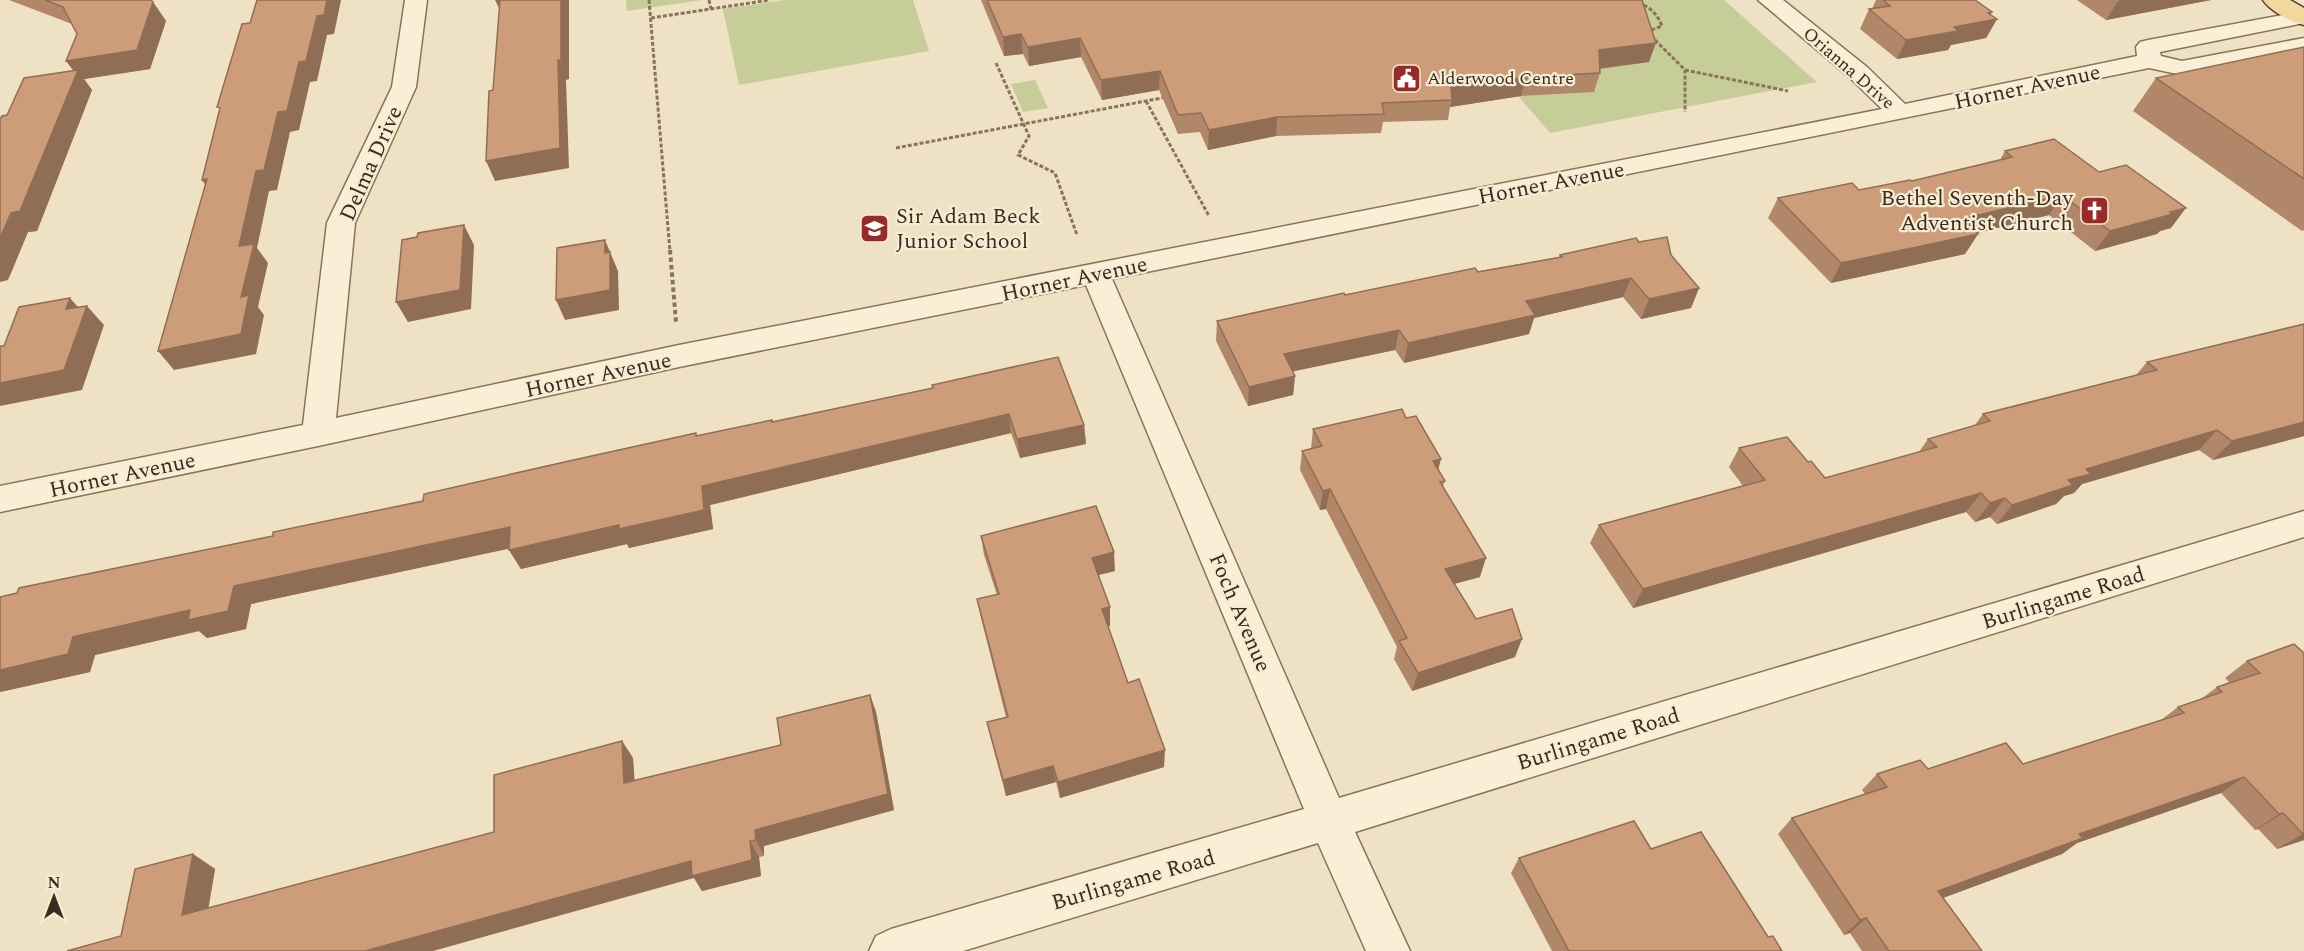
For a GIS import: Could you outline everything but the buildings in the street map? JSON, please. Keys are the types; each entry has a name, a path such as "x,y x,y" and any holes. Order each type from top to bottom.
{"main road":[{"path":"2274,0 2303,17"}],"street":[{"name":"Delma Drive","path":"318,434 341,222 404,87 416,0"},
{"name":"Orianna Drive","path":"1769,0 1858,72 1900,113"},
{"path":"2150,61 2148,47 2303,17"},
{"name":"Horner Avenue","path":"0,499 318,434 680,356 2150,61 2182,68 2304,45"},
{"name":"Foch Avenue","path":"1095,273 1328,819 1388,951"},
{"name":"Burlingame Road","path":"891,951 2304,524"}],"path":[{"path":"649,0 680,356"},
{"path":"709,0 711,9"},
{"path":"651,18 770,0"},
{"path":"1635,3 1642,3 1661,21 1662,27 1648,32 1685,70 1788,92"},
{"path":"996,63 1029,139 1018,154 1025,160 1050,168 1055,173 1077,236"},
{"path":"1685,70 1685,112"},
{"path":"896,148 1168,97"},
{"path":"1146,101 1226,246"}],"green space":[{"path":"626,0 702,0 627,11"},
{"path":"785,0 913,0 929,51 739,85 723,9"},
{"path":"1436,0 1724,0 1817,82 1550,133"},
{"path":"1035,80 1048,108 1023,112 1011,84"}],"place":[{"name":"Alderwood Centre","path":"1406,78"},
{"name":"Bethel Seventh-Day Adventist Church","path":"2094,210"},
{"name":"Sir Adam Beck Junior School","path":"875,228"}]}
